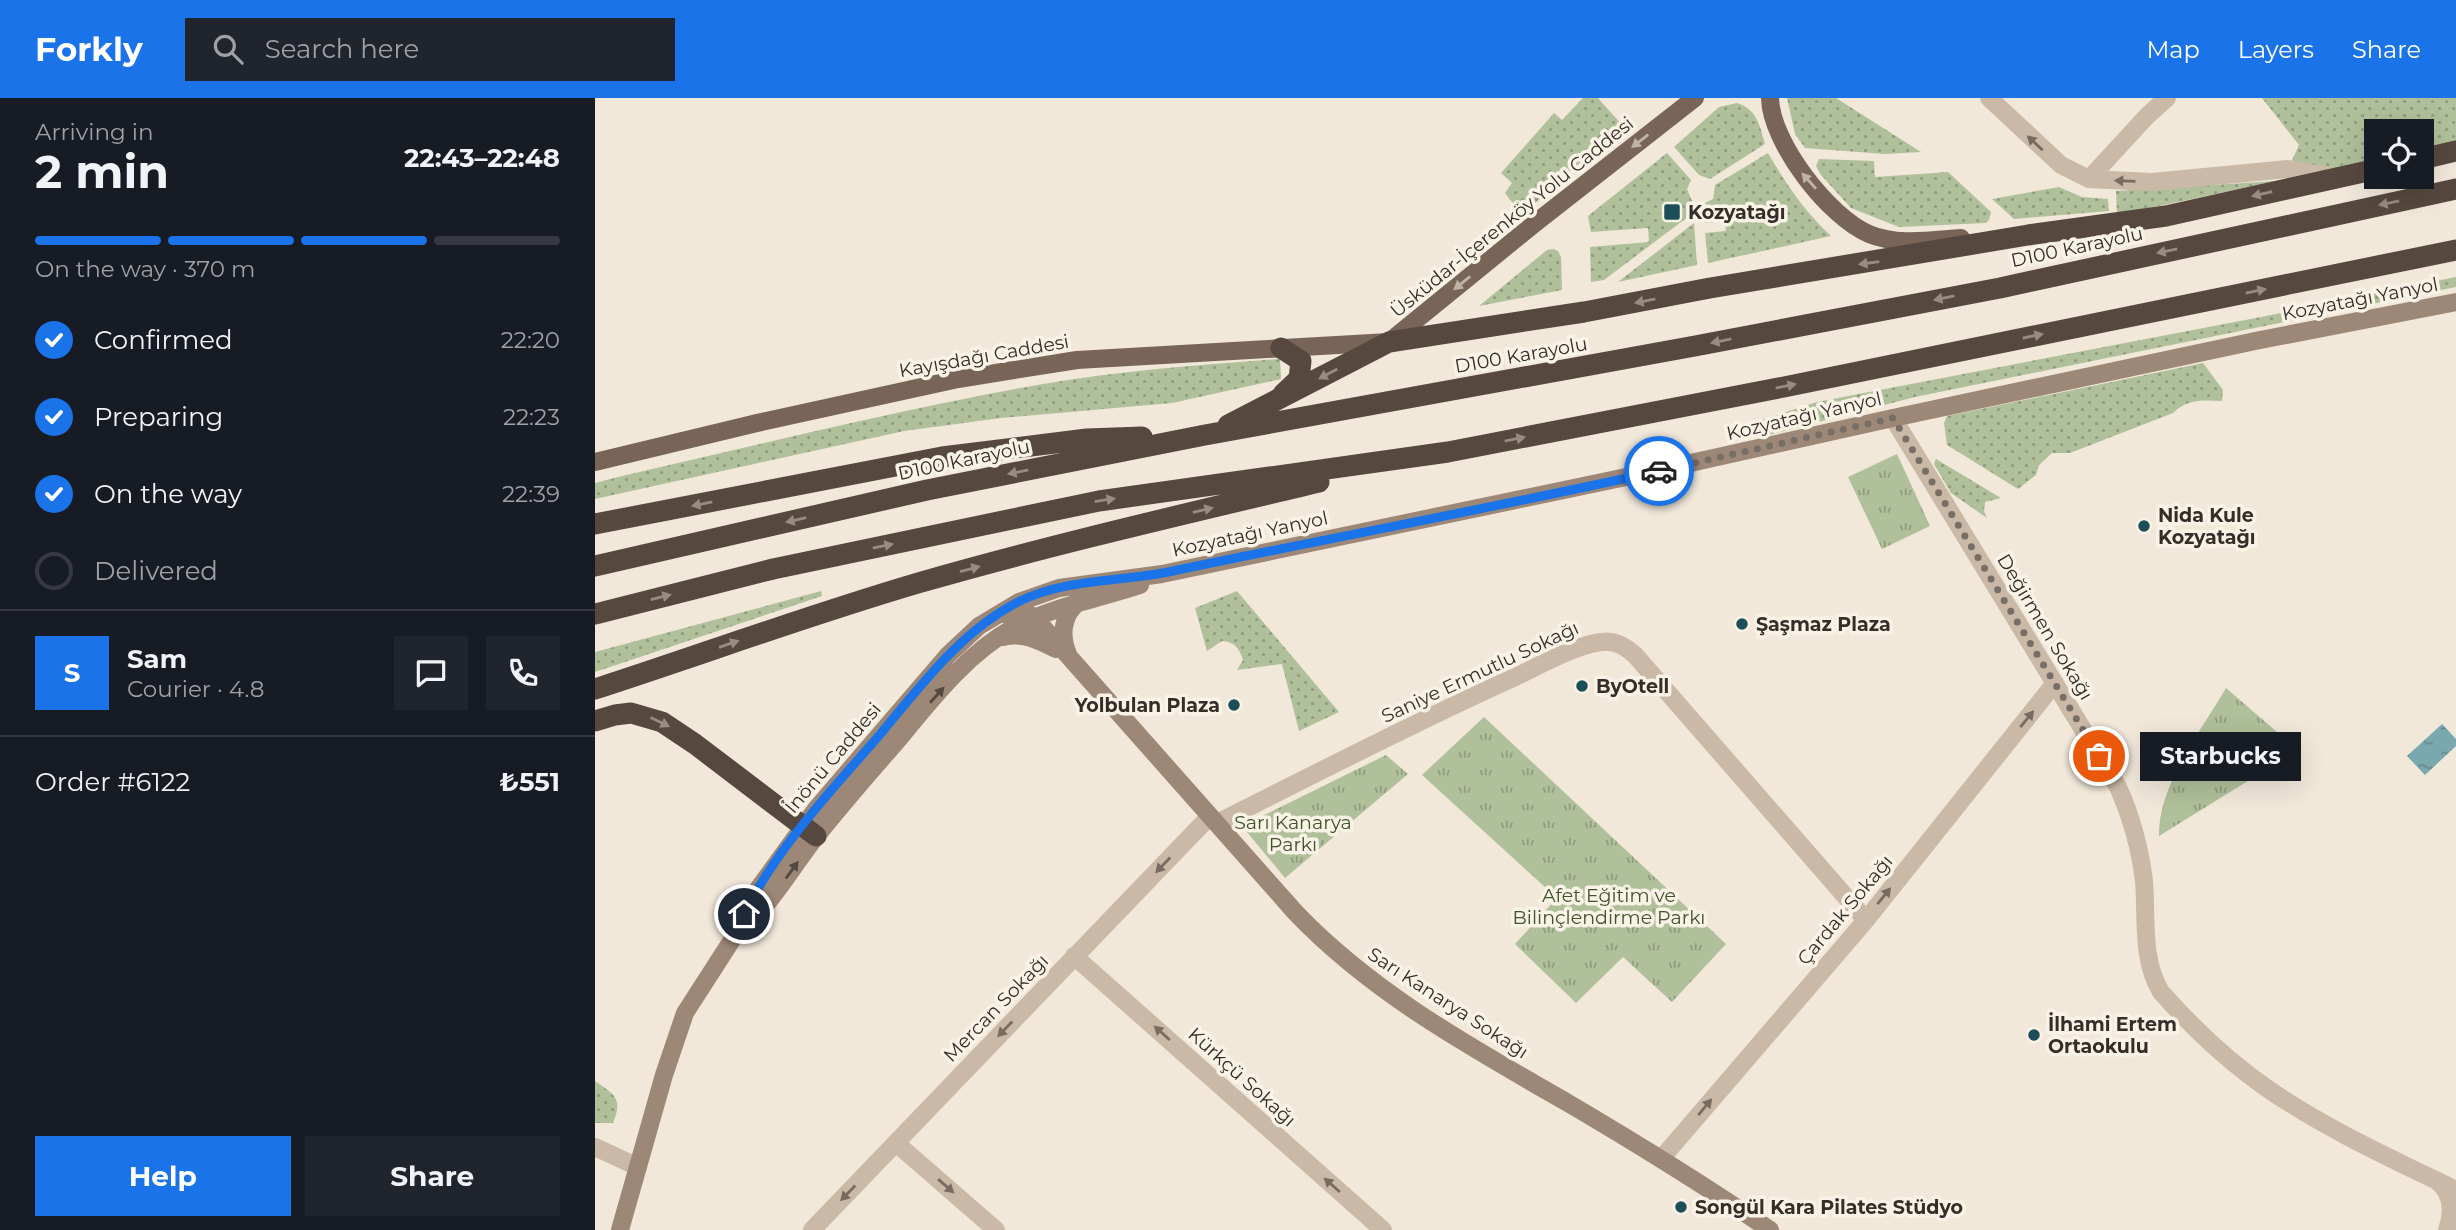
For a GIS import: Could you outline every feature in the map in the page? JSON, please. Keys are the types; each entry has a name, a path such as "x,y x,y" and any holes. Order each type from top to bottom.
{"highway":[{"path":"2434,156 2456,151"},
{"path":"595,524 942,457 1087,439 1205,435 1274,403 1388,342 1584,312 2028,235 2166,216 2364,172"},
{"name":"D100 Karayolu","path":"595,566 927,490 1205,435 1655,354 2000,288 2456,189"},
{"path":"595,689 839,607 1112,531 1448,452 1784,387 2456,250"},
{"path":"1274,403 1299,379 1301,361 1281,348"},
{"path":"595,614 773,569 1099,501 1448,452"},
{"path":"595,721 631,713 662,722 810,831"}],"main road":[{"name":"Üsküdar-İçerenköy Yolu Caddesi","path":"1388,342 1695,98"},
{"path":"1766,102 1798,170 1841,217 1870,234 1906,241 2028,235"},
{"name":"Kozyatağı Yanyol","path":"1162,574 2260,340 2456,302"},
{"name":"Kayışdağı Caddesi","path":"595,462 958,379 1077,360 1388,342"},
{"name":"İnönü Caddesi","path":"620,1230 666,1067 685,1013 731,940 758,889 944,687 993,642 1034,618 1080,601 1143,584 1162,574"},
{"name":"İnönü Caddesi","path":"810,831 948,655 989,619 1019,601 1051,590 1162,574"},
{"path":"1069,657 1063,640 1064,626 1071,609 1080,601"},
{"path":"989,619 1017,611 1028,613 1034,618"},
{"name":"Sarı Kanarya Sokağı","path":"1034,618 1301,918 1324,942 1366,977 1472,1048 1661,1159 1770,1230"},
{"path":"993,642 1008,636 1024,636 1038,640 1069,657"}],"street":[{"path":"1989,98 2061,165 2089,179 2152,182 2288,169 2338,177"},
{"path":"2089,179 2167,98"},
{"name":"Değirmen Sokağı","path":"1893,418 2115,781 2138,847 2144,882 2149,954 2161,992 2204,1035 2260,1084 2313,1118 2456,1190"},
{"name":"Saniye Ermutlu Sokağı","path":"1214,820 1492,687 1582,647 1611,642 1622,645 1635,655 1866,920"},
{"name":"Çardak Sokağı","path":"1661,1159 1866,920 2055,683"},
{"name":"Mercan Sokağı","path":"812,1230 1074,956 1214,820"},
{"name":"Kürkçü Sokağı","path":"1074,956 1383,1230"},
{"path":"896,1143 996,1230"},
{"path":"595,1147 638,1167"},
{"path":"2434,1179 2444,1187 2450,1199 2451,1212 2447,1230"}],"green space":[{"path":"1583,98 1598,98 1622,125 1522,215 1505,193 1512,183 1501,173 1554,113 1562,120"},
{"path":"1787,98 1836,98 1921,152 1885,154 1805,148 1795,134"},
{"path":"2262,98 2456,98 2456,152 2434,157 2434,119 2364,119 2364,169 2288,169 2299,145"},
{"path":"1737,103 1753,114 1765,144 1710,179 1699,175 1674,147 1719,107"},
{"path":"1667,153 1691,180 1687,189 1693,213 1604,280 1591,282 1590,247 1649,242 1648,228 1591,232 1588,216"},
{"path":"1768,153 1797,197 1831,236 1708,263 1705,233 1726,231 1725,221 1705,223 1703,204 1713,199 1715,185"},
{"path":"1819,159 1874,161 1875,177 1948,172 1991,212 1989,220 1986,223 1899,227 1851,208 1821,175 1816,166"},
{"path":"2276,181 2117,215 2116,191"},
{"path":"2059,187 2082,197 2108,199 2109,211 2014,219 1992,199"},
{"path":"1694,223 1697,265 1618,282"},
{"path":"1547,250 1558,251 1561,257 1562,290 1479,306"},
{"path":"2456,277 2456,287 1915,397 1765,436 1761,420 1817,402"},
{"path":"1280,359 1281,379 1172,403 1001,418 904,431 595,499 595,483 932,405 1098,376"},
{"path":"2203,363 2223,390 2222,401 2189,403 2173,413 2070,453 2052,453 2039,465 2036,475 2018,489 1947,445 1944,423 1947,416"},
{"path":"1897,454 1930,526 1882,549 1848,477"},
{"path":"1936,459 2001,498 1985,502 1984,511 1987,518 1951,493 1934,464"},
{"path":"821,591 822,596 595,672 595,652"},
{"path":"1237,591 1339,712 1299,731 1282,664 1237,670 1243,660 1233,644 1222,641 1207,651 1195,608"},
{"path":"2226,688 2298,750 2159,836 2161,817 2173,778"},
{"name":"Afet Eğitim ve Bilinçlendirme Parkı","path":"1484,717 1726,944 1672,1002 1623,957 1576,1003 1515,944 1557,898 1422,775"},
{"name":"Sarı Kanarya Parkı","path":"1386,755 1408,774 1285,878 1242,826"},
{"path":"595,1081 608,1090 617,1102 613,1123 595,1123"}],"water":[{"path":"2442,724 2456,739 2456,746 2425,775 2407,756"}],"way so far":[{"path":"1659,471 1893,418 2099,756"}],"place":[{"name":"Kozyatağı","path":"1672,212"},
{"name":"Nida Kule Kozyatağı","path":"2144,526"},
{"name":"Şaşmaz Plaza","path":"1742,624"},
{"name":"ByOtell","path":"1582,686"},
{"name":"Yolbulan Plaza","path":"1234,705"},
{"name":"Starbucks","path":"2099,756"},
{"name":"İlhami Ertem Ortaokulu","path":"2034,1035"},
{"name":"Songül Kara Pilates Stüdyo","path":"1681,1207"}],"route":[{"path":"744,914 752,898 803,825 948,655 979,626 1019,601 1059,588 1162,574 1659,471"}]}
